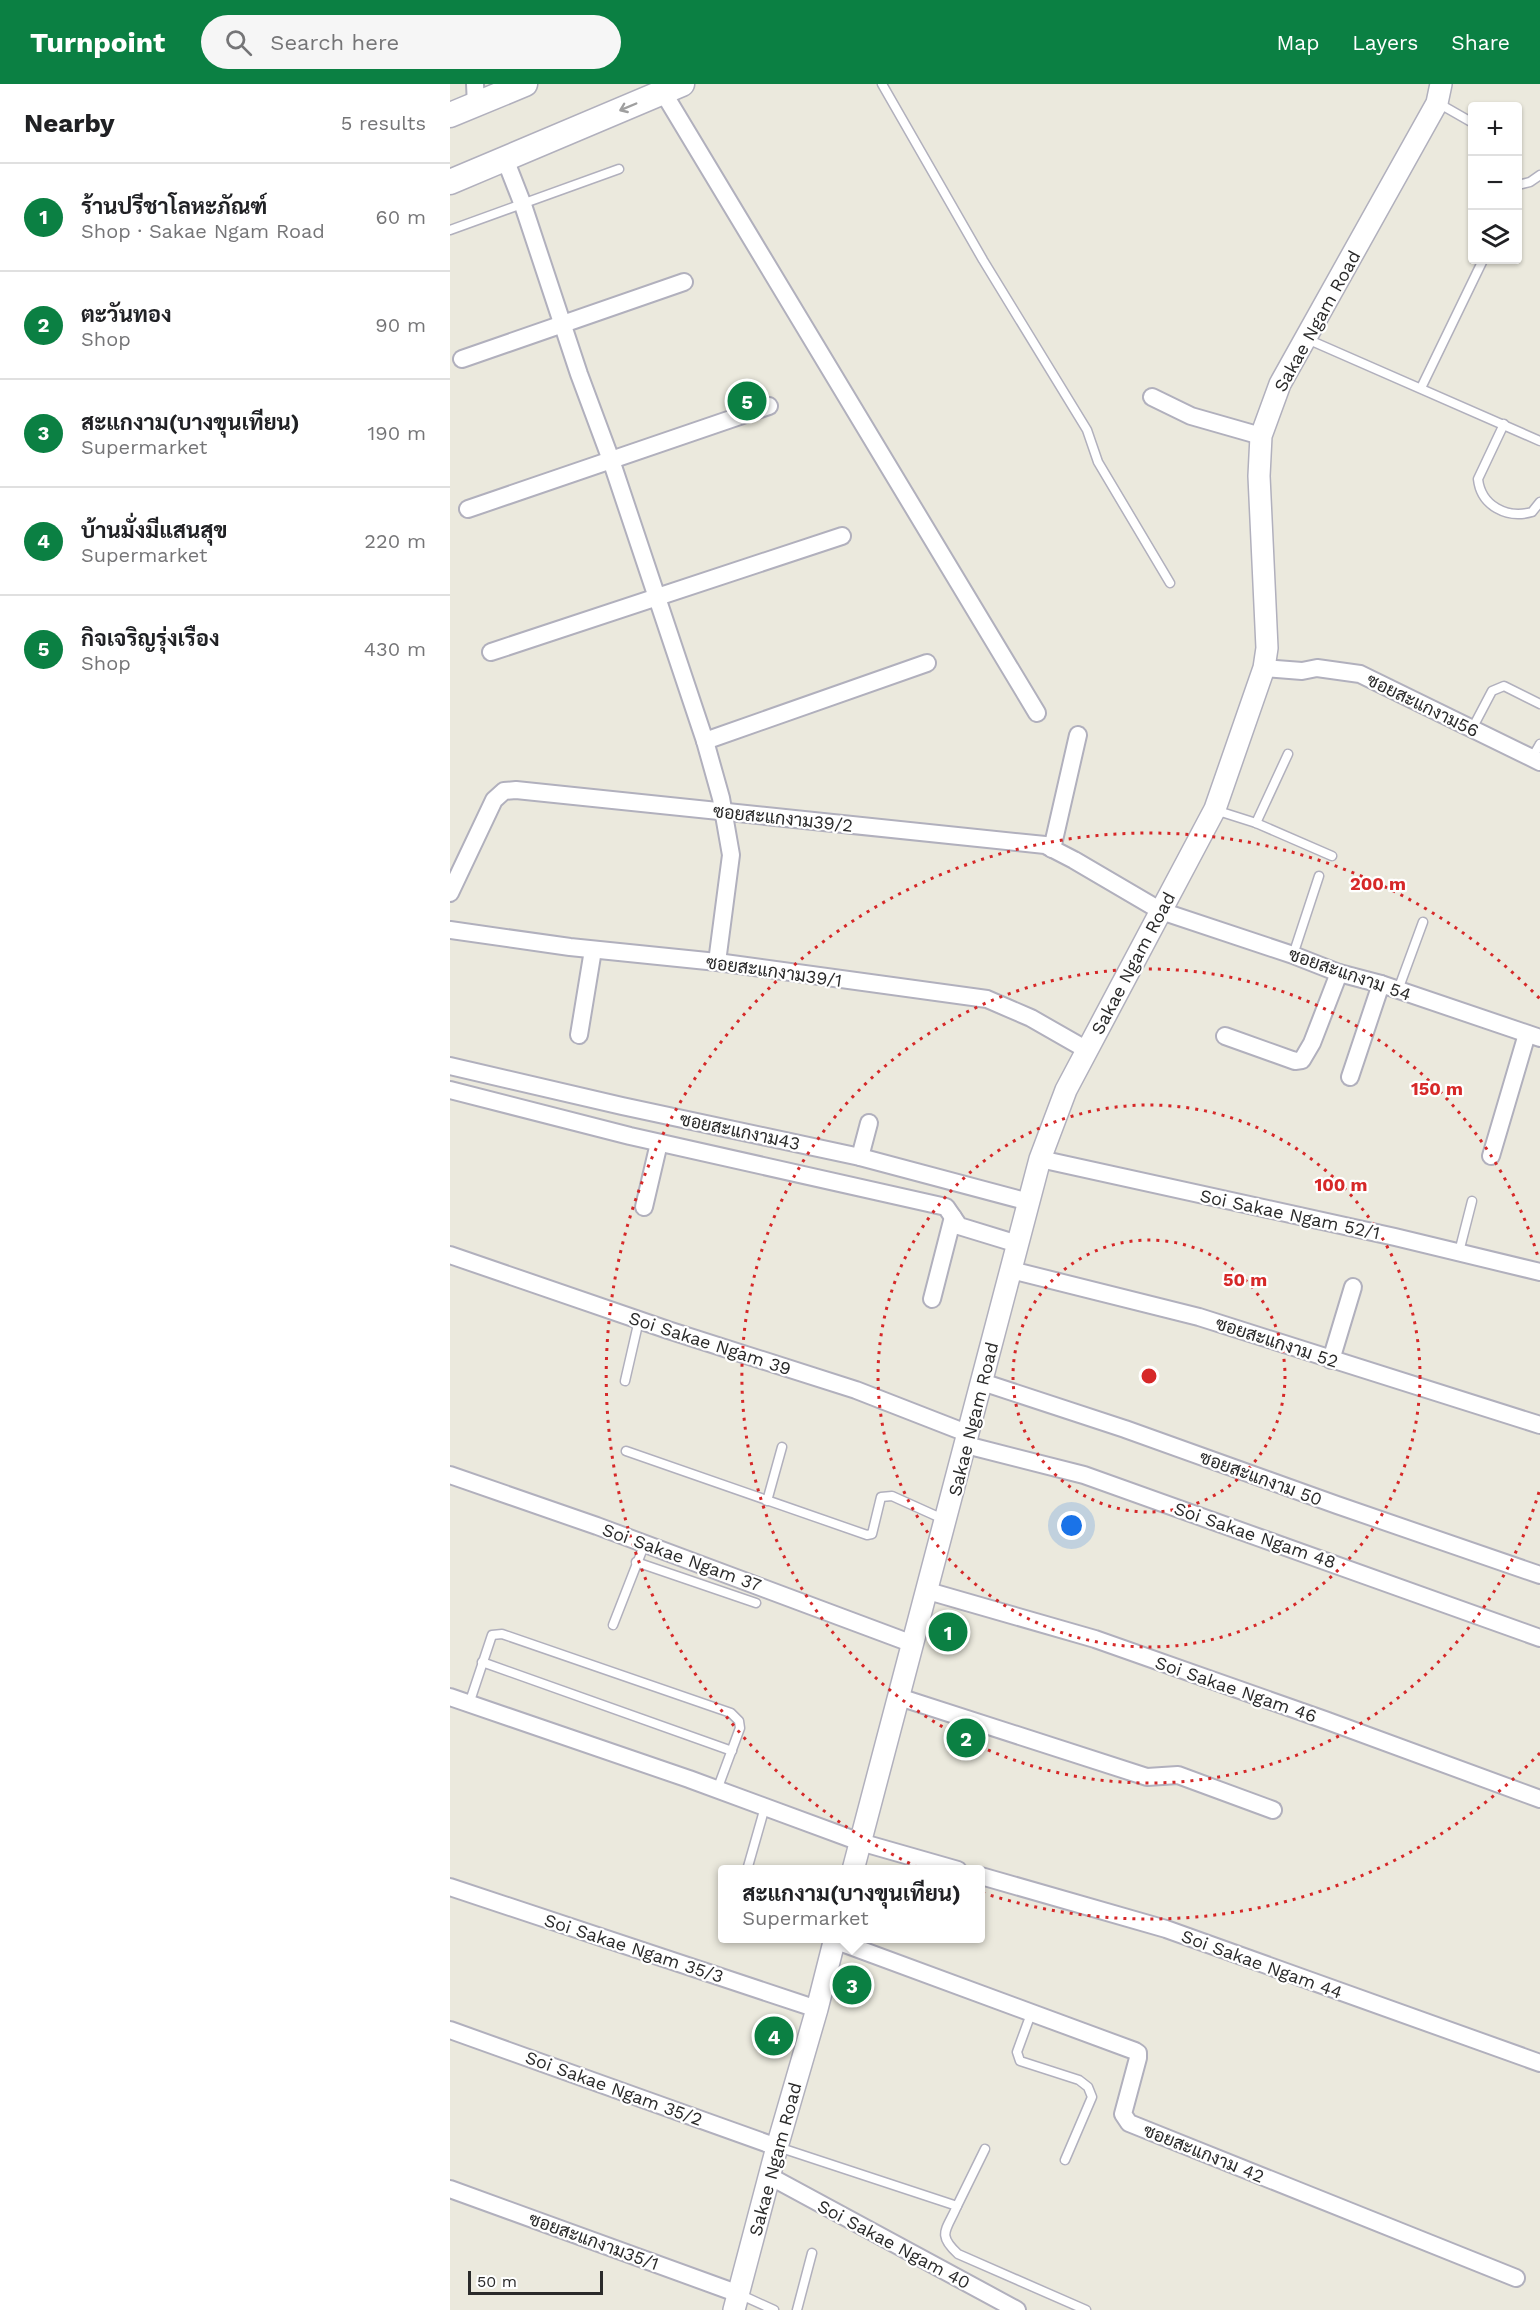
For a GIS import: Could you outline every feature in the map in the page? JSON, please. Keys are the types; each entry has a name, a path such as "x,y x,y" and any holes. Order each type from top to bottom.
{"main road":[{"path":"450,115 475,94 525,84"},
{"path":"450,182 673,88"}],"street":[{"path":"673,88 1037,713"},
{"name":"Sakae Ngam Road","path":"854,1865 1040,1159 1066,1090 1215,809 1264,668 1267,648 1259,476 1261,436 1280,384 1439,93"},
{"path":"505,159 611,460 705,741 731,855 717,962"},
{"path":"462,359 684,282"},
{"path":"1152,397 1191,416 1261,436"},
{"path":"468,509 769,406"},
{"path":"491,652 842,536"},
{"path":"705,741 927,663"},
{"name":"ซอยสะแกงาม56","path":"1264,668 1302,671 1317,668 1360,674 1472,729 1538,755"},
{"path":"1052,849 1078,735"},
{"name":"ซอยสะแกงาม39/2","path":"450,893 494,800 504,791 516,790 1045,845 1161,911"},
{"name":"ซอยสะแกงาม 54","path":"1161,911 1293,955 1339,973 1381,984 1534,1036"},
{"name":"ซอยสะแกงาม39/1","path":"450,930 593,950 717,962 987,999 1031,1018 1087,1050"},
{"path":"579,1035 593,950"},
{"path":"1225,1036 1295,1061 1302,1059 1312,1044 1339,973"},
{"path":"1350,1077 1381,984"},
{"path":"1491,1156 1534,1036"},
{"name":"ซอยสะแกงาม43","path":"450,1066 860,1157 1029,1202"},
{"path":"450,1090 658,1143 946,1207 959,1226 1018,1244"},
{"path":"860,1157 869,1123"},
{"path":"644,1207 658,1143"},
{"name":"Soi Sakae Ngam 52/1","path":"1040,1159 1540,1272"},
{"path":"932,1299 953,1217"},
{"name":"Soi Sakae Ngam 39","path":"450,1255 639,1320 856,1390 967,1440"},
{"name":"ซอยสะแกงาม 52","path":"1011,1270 1199,1317 1540,1425"},
{"path":"1332,1360 1353,1287"},
{"name":"ซอยสะแกงาม 50","path":"982,1382 1125,1429 1540,1575"},
{"name":"Soi Sakae Ngam 48","path":"967,1440 1084,1474 1540,1638"},
{"name":"Soi Sakae Ngam 37","path":"450,1475 645,1544 913,1644"},
{"name":"Soi Sakae Ngam 46","path":"928,1591 1095,1639 1540,1799"},
{"path":"450,1697 860,1842 943,1865"},
{"path":"899,1697 1147,1777 1178,1775 1273,1810"},
{"name":"Soi Sakae Ngam 44","path":"985,1877 1166,1929 1540,2062"},
{"name":"Soi Sakae Ngam 35/3","path":"450,1887 817,2009"},
{"name":"Sakae Ngam Road","path":"737,2302 833,1943"},
{"name":"ซอยสะแกงาม 42","path":"845,1943 1032,2011 1138,2053 1123,2114 1129,2123 1516,2278"},
{"name":"Soi Sakae Ngam 35/2","path":"450,2030 777,2147"},
{"name":"Soi Sakae Ngam 40","path":"771,2177 1017,2310"},
{"name":"ซอยสะแกงาม35/1","path":"450,2189 737,2302"}],"lane":[{"path":"882,84 982,260 1088,430 1098,462 1170,584"},
{"path":"1439,93 1468,119"},
{"path":"450,230 619,169"},
{"path":"1522,185 1540,175"},
{"path":"1421,388 1481,264"},
{"path":"1306,339 1540,441"},
{"path":"1504,424 1478,480 1479,488 1490,505 1511,514 1532,512 1540,502"},
{"path":"1472,729 1492,691 1498,687 1504,686 1540,704"},
{"path":"1256,823 1288,754"},
{"path":"1215,809 1256,823 1332,856"},
{"path":"1293,955 1319,876"},
{"path":"1398,990 1423,922"},
{"path":"1459,1252 1472,1201"},
{"path":"625,1381 639,1320"},
{"path":"767,1501 782,1447"},
{"path":"626,1451 867,1535 872,1534 881,1497 892,1496 946,1520"},
{"path":"613,1625 645,1544"},
{"path":"636,1562 756,1603"},
{"path":"469,1704 492,1635 502,1634 731,1713 739,1721 740,1728 717,1790"},
{"path":"483,1662 732,1751"},
{"path":"748,1865 765,1807"},
{"path":"1032,2011 1017,2052 1020,2061 1079,2080 1088,2087 1092,2097 1065,2160"},
{"path":"777,2147 957,2206"},
{"path":"985,2149 944,2235 946,2243 958,2254 1086,2310"},
{"path":"797,2310 812,2253"},
{"path":"737,2302 774,2310"}],"place":[{"name":"กิจเจริญรุ่งเรือง","path":"747,401"},
{"name":"ร้านปรีชาโลหะภัณฑ์","path":"948,1632"},
{"name":"ตะวันทอง","path":"966,1738"},
{"name":"สะแกงาม(บางขุนเทียน)","path":"852,1985"},
{"name":"บ้านมั่งมีแสนสุข","path":"774,2036"}]}
